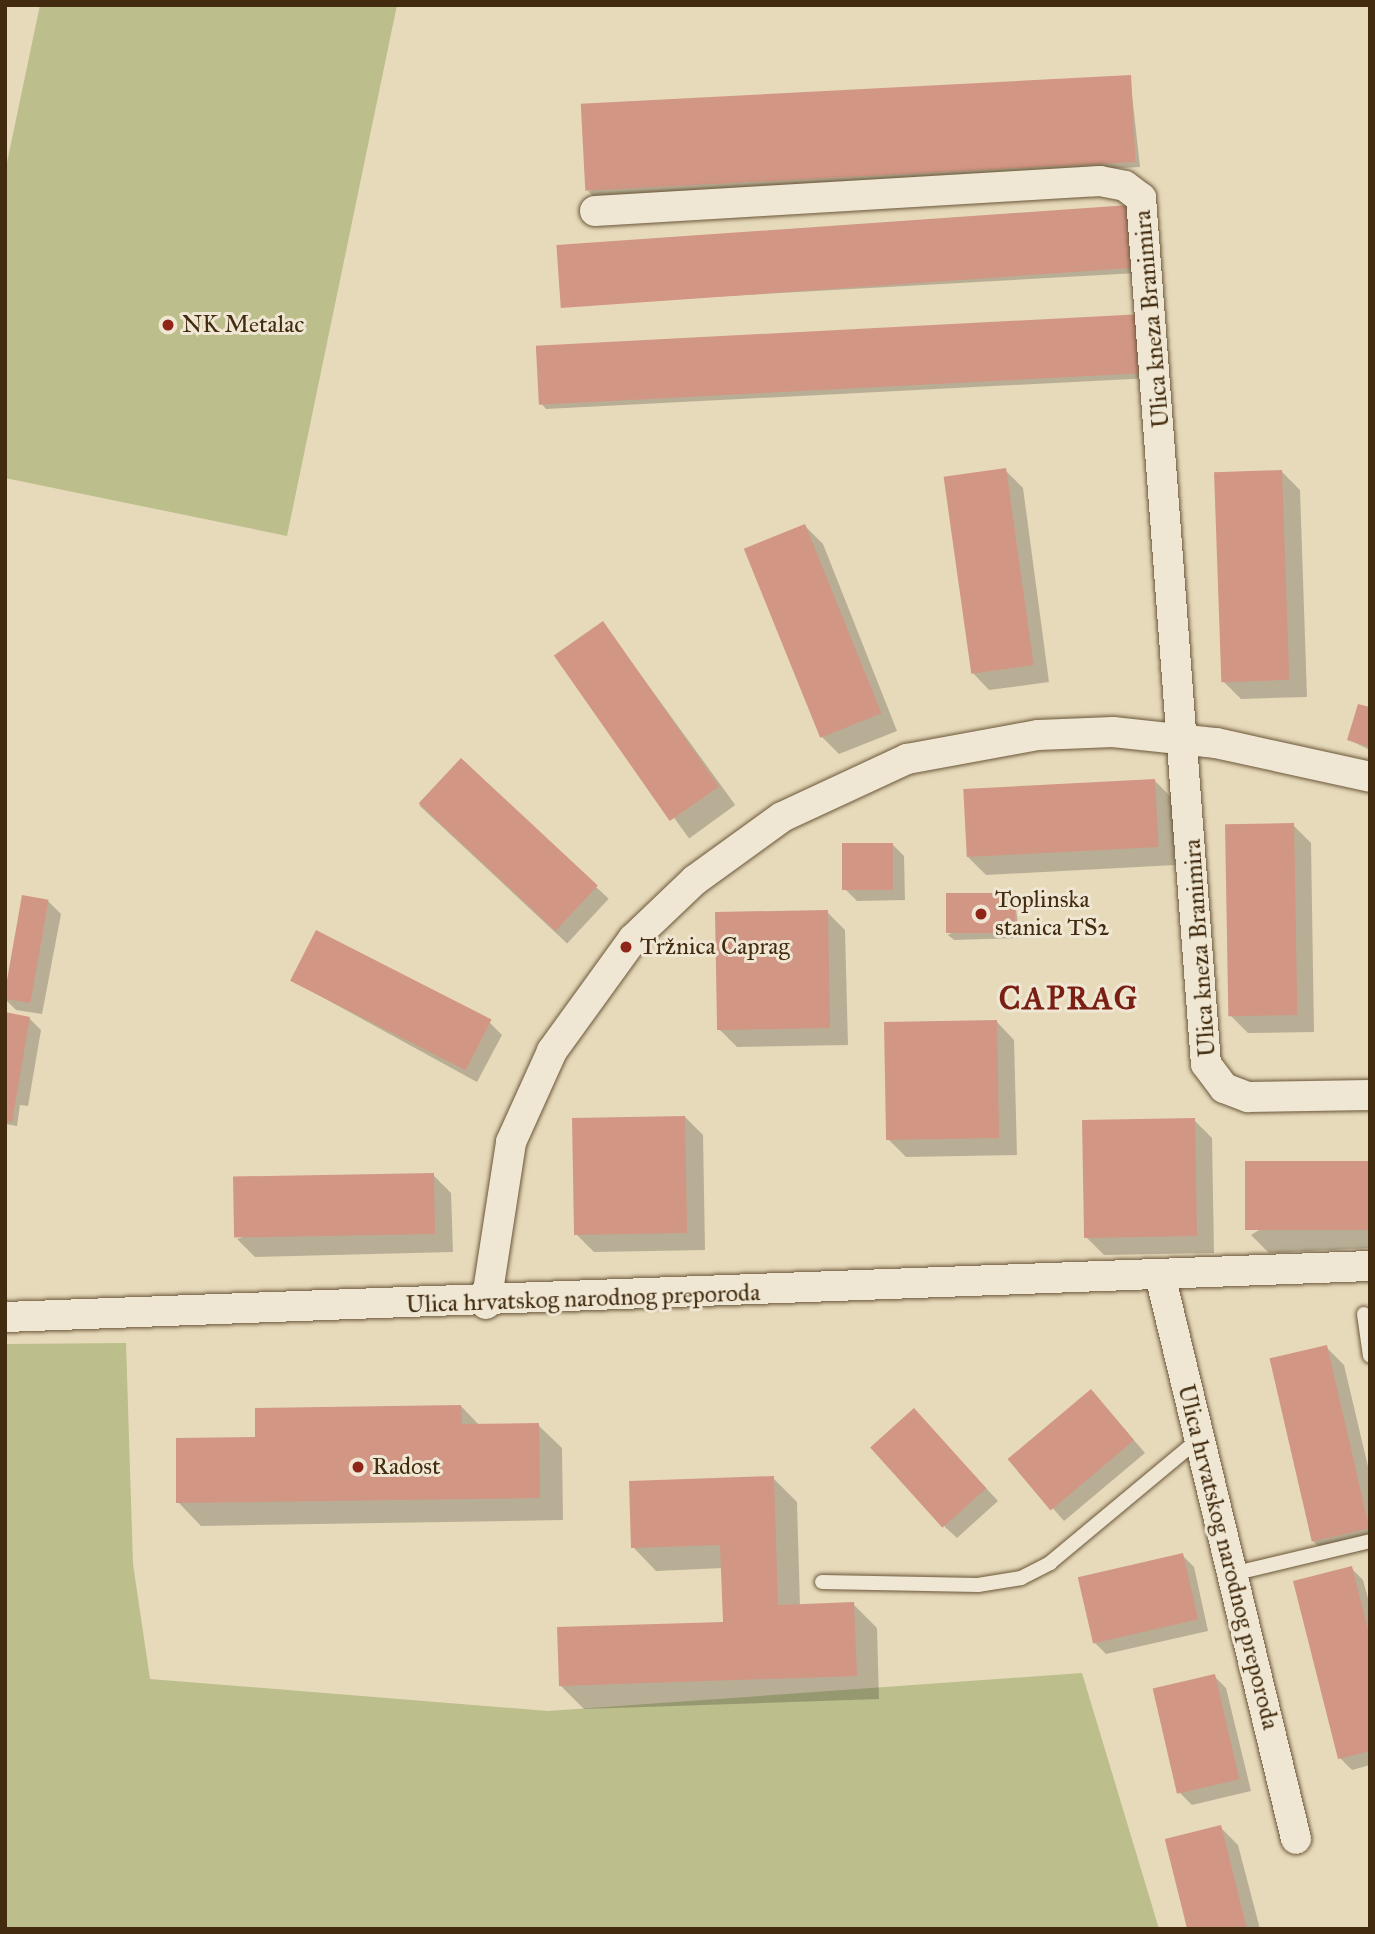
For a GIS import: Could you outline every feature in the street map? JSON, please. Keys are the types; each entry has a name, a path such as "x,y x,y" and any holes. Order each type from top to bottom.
{"street":[{"name":"Ulica kneza Branimira","path":"595,211 1100,181 1136,192 1146,204 1206,1064 1224,1088 1248,1097 1370,1095"},
{"path":"486,1304 502,1182 528,1097 567,1028 626,947 695,880 782,817 907,759 1038,735 1113,732 1185,739 1370,778"},
{"name":"Ulica hrvatskog narodnog preporoda","path":"5,1317 486,1304 1370,1266"},
{"name":"Ulica hrvatskog narodnog preporoda","path":"1160,1275 1296,1839"}],"lane":[{"path":"1364,1314 1370,1356"},
{"path":"822,1582 978,1585 1020,1578 1049,1563 1199,1439"},
{"path":"1232,1574 1370,1541"}],"green space":[{"name":"NK Metalac","path":"40,5 397,5 287,536 5,478 5,172"},
{"path":"126,1343 133,1564 150,1679 548,1711 1082,1673 1159,1929 5,1929 5,1344"}],"building":[{"path":"1131,75 1136,162 585,191 581,104"},
{"path":"1129,205 1133,268 561,308 556,245"},
{"path":"1143,314 1146,373 539,405 536,346"},
{"path":"1006,468 1034,665 971,674 944,477"},
{"path":"1282,470 1289,680 1221,682 1214,472"},
{"path":"805,524 881,713 820,738 744,549"},
{"path":"603,621 719,786 670,821 554,655"},
{"path":"1358,704 1370,707 1370,747 1347,740"},
{"path":"461,758 598,886 555,931 419,803"},
{"path":"1155,779 1159,847 967,857 963,789"},
{"path":"1294,823 1297,1015 1228,1016 1225,824"},
{"path":"842,843 893,843 893,890 842,890"},
{"name":"Toplinska stanica TS2","path":"946,893 1015,893 1015,933 946,933"},
{"path":"22,895 49,900 30,1003 5,999"},
{"path":"828,910 830,1028 717,1030 715,912"},
{"path":"316,930 492,1019 466,1070 290,981"},
{"path":"5,1012 30,1017 12,1122 5,1120"},
{"path":"997,1020 999,1138 886,1140 884,1022"},
{"path":"685,1116 687,1233 574,1235 572,1118"},
{"path":"1195,1118 1197,1236 1084,1238 1082,1120"},
{"path":"1245,1161 1370,1161 1370,1230 1245,1230"},
{"path":"434,1173 435,1234 234,1237 233,1177"},
{"path":"1327,1345 1369,1528 1312,1541 1270,1358"},
{"path":"1091,1389 1134,1440 1051,1510 1008,1459"},
{"name":"Radost","path":"461,1405 462,1424 539,1423 540,1498 176,1503 176,1438 255,1437 255,1408"},
{"path":"914,1408 986,1488 942,1528 870,1447"},
{"path":"774,1476 778,1605 854,1602 857,1676 559,1686 557,1627 723,1622 720,1545 631,1548 629,1481"},
{"path":"1183,1553 1198,1619 1093,1644 1078,1577"},
{"path":"1352,1566 1370,1638 1370,1751 1338,1759 1293,1581"},
{"path":"1215,1674 1239,1779 1177,1794 1153,1688"},
{"path":"1221,1825 1247,1928 1187,1929 1165,1839"}],"place":[{"name":"NK Metalac","path":"168,325"},
{"name":"Toplinska stanica TS2","path":"981,914"},
{"name":"Tržnica Caprag","path":"626,947"},
{"name":"Radost","path":"358,1467"}],"district":[{"name":"CAPRAG","path":"1069,999"}]}
